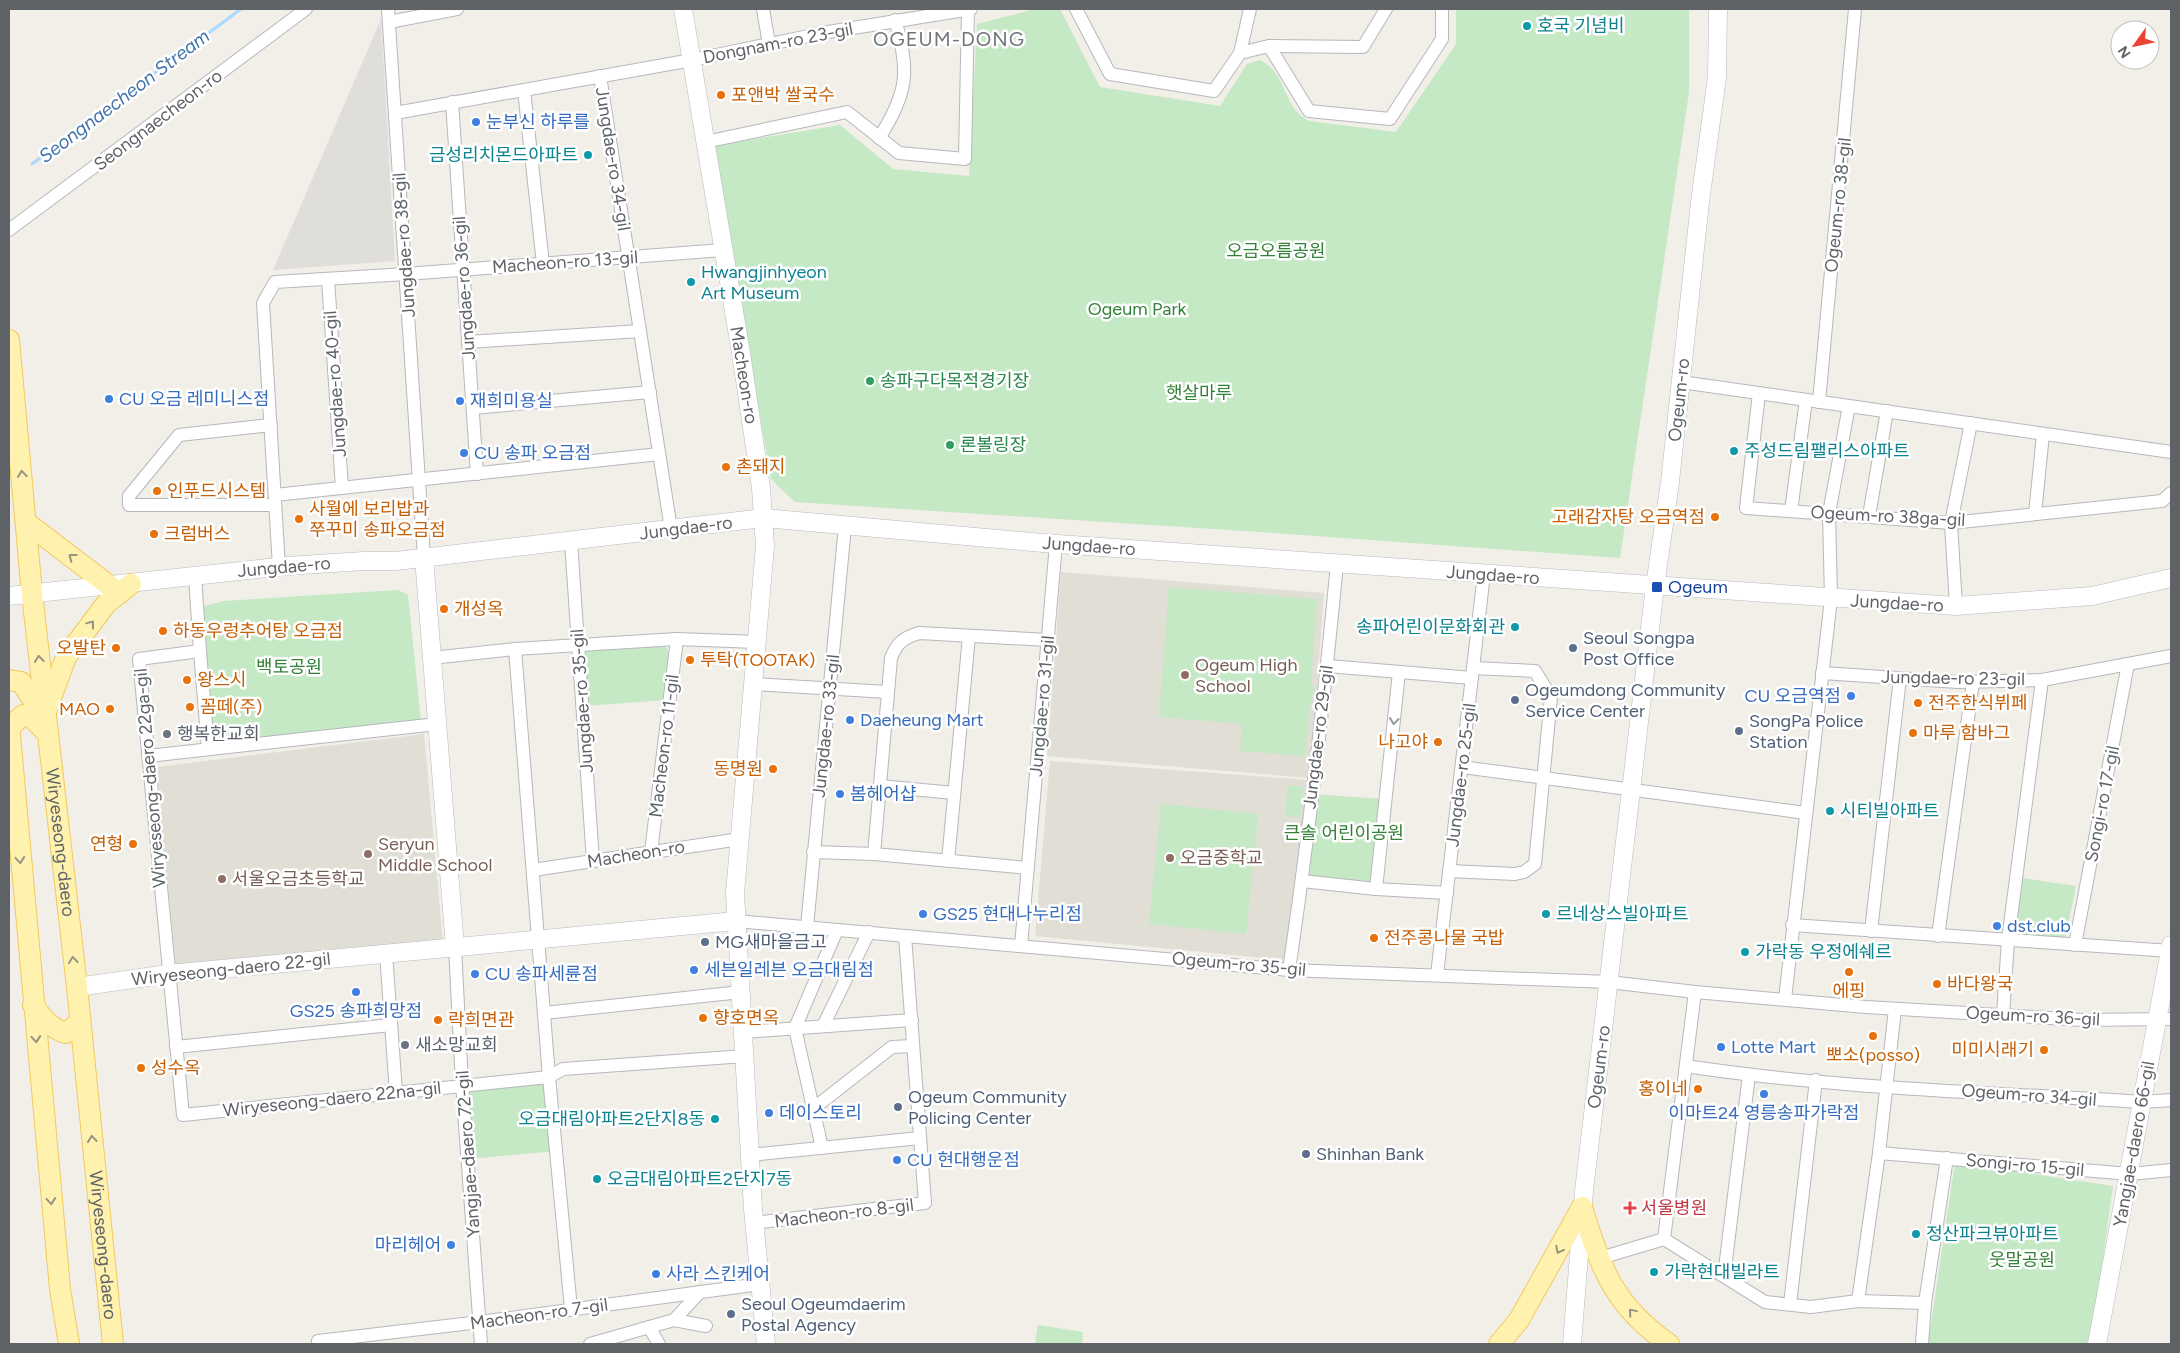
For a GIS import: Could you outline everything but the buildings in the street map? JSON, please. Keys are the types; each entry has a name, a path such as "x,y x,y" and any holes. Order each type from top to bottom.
{"main road":[{"name":"Macheon-ro","path":"683,9 741,353 764,518 765,546 735,894 754,1224 766,1344"},
{"name":"Ogeum-ro","path":"1572,1344 1582,1207 1655,586 1670,482 1700,202 1717,77 1718,9"},
{"name":"Wiryeseong-daero","path":"9,340 32,594 77,987 113,1344"},
{"name":"Jungdae-ro","path":"9,596 279,567 424,558 764,518 1056,544 1831,599 1956,606 2092,596 2171,578"},
{"path":"27,523 111,586"},
{"name":"Yangjae-daero 72-gil","path":"424,558 454,947"},
{"path":"46,722 66,657 106,604 131,584"},
{"path":"9,680 21,682 46,722"},
{"path":"9,728 23,715 29,715 46,722"},
{"path":"9,724 60,1289 69,1344"},
{"name":"Wiryeseong-daero 22-gil","path":"77,987 168,974 736,921"},
{"name":"Yangjae-daero 66-gil","path":"2097,1344 2142,1102 2164,1020 2171,949"},
{"path":"33,1005 45,1020 58,1030 66,1033 80,1022"},
{"path":"1582,1207 1598,1258 1618,1295 1646,1328 1669,1344"},
{"path":"1500,1344 1519,1320 1582,1207"}],"street":[{"name":"Seongnaecheon-ro","path":"9,230 306,9"},
{"path":"389,15 457,9"},
{"path":"763,9 769,44"},
{"path":"705,142 847,112 899,153 965,159 970,9"},
{"name":"Dongnam-ro 23-gil","path":"395,113 692,60 895,20 970,9"},
{"path":"1076,9 1110,74 1214,90 1240,53 1250,9"},
{"path":"1240,53 1269,46 1363,47 1386,9"},
{"path":"1269,46 1309,111 1390,119 1442,39 1442,9"},
{"name":"Ogeum-ro 38-gil","path":"1791,511 1812,401 1855,9"},
{"name":"Jungdae-ro 38-gil","path":"389,15 424,558"},
{"path":"880,138 901,98 905,77 904,57 895,20"},
{"name":"Jungdae-ro 34-gil","path":"600,76 671,530"},
{"path":"524,90 543,264"},
{"name":"Jungdae-ro 36-gil","path":"452,102 477,474"},
{"name":"Macheon-ro 13-gil","path":"406,274 723,250"},
{"path":"279,567 263,303 275,282 406,274"},
{"name":"Jungdae-ro 40-gil","path":"328,279 342,488"},
{"path":"468,342 640,331"},
{"path":"1681,382 2171,452"},
{"path":"473,408 650,392"},
{"name":"Ogeum-ro 38ga-gil","path":"1759,393 1746,508 1951,523 2162,501 2171,493"},
{"path":"1785,999 1792,925 1831,599 1830,513 1849,406"},
{"path":"1869,516 1887,411"},
{"path":"1956,606 1951,523 1970,423"},
{"path":"270,425 179,435 129,496 129,505 275,500 342,488 660,454"},
{"path":"2035,514 2043,434"},
{"name":"Jungdae-ro 33-gil","path":"808,927 813,852 845,526"},
{"name":"Jungdae-ro 35-gil","path":"572,542 593,861"},
{"name":"Jungdae-ro 31-gil","path":"1021,946 1056,544"},
{"name":"Jungdae-ro 29-gil","path":"1289,970 1302,881 1328,666 1337,564"},
{"name":"Jungdae-ro 25-gil","path":"1437,975 1484,574"},
{"path":"195,576 208,749"},
{"path":"874,854 891,658 896,645 905,638 919,633 1048,640"},
{"path":"948,861 969,636"},
{"path":"432,658 515,649 677,639 757,642"},
{"name":"Macheon-ro 11-gil","path":"651,852 677,639"},
{"path":"515,649 549,1077 571,1309"},
{"name":"Wiryeseong-daero 22ga-gil","path":"168,974 139,659 200,651"},
{"name":"Jungdae-ro 23-gil","path":"1822,673 1972,682 2042,680 2171,656"},
{"name":"Songi-ro 17-gil","path":"2075,945 2128,664"},
{"name":"Jungdae-ro 25-gil","path":"1328,666 1400,672 1473,673 1535,671 1544,682 1551,697 1545,777 1534,864 1524,872 1515,874 1449,872"},
{"path":"1376,889 1400,672"},
{"path":"1871,931 1900,678"},
{"path":"2003,1015 2008,940 2042,680"},
{"path":"1938,936 1972,682"},
{"path":"753,684 888,692"},
{"path":"148,756 437,724"},
{"path":"1462,767 1806,813"},
{"path":"880,786 954,793"},
{"name":"Macheon-ro","path":"533,870 740,839"},
{"path":"813,852 874,854 1028,868"},
{"path":"1302,881 1376,889 1446,893"},
{"name":"Ogeum-ro 35-gil","path":"736,921 1289,970 1609,982"},
{"path":"1792,925 2075,945 2171,949"},
{"path":"822,1148 795,1028 837,930"},
{"path":"822,1026 869,932"},
{"name":"Macheon-ro 8-gil","path":"754,1224 925,1203 905,936"},
{"name":"Yangjae-daero 72-gil","path":"454,947 481,1344"},
{"path":"386,954 396,1093"},
{"name":"Wiryeseong-daero 22na-gil","path":"168,974 182,1116 462,1084 549,1077"},
{"name":"Ogeum-ro 36-gil","path":"1609,982 1695,992 1895,1009 2083,1020 2164,1020"},
{"path":"544,1013 740,992"},
{"path":"1664,1239 1695,992"},
{"path":"1858,1301 1879,1153 1895,1009"},
{"path":"743,1032 912,1020"},
{"path":"176,1047 391,1025"},
{"path":"814,1108 892,1047 914,1046"},
{"path":"549,1077 563,1069 745,1056"},
{"name":"Ogeum-ro 34-gil","path":"1686,1066 1749,1075 1886,1086 2142,1102 2171,1100"},
{"path":"1724,1276 1749,1075"},
{"path":"1790,1304 1816,1080"},
{"path":"750,1155 920,1138"},
{"name":"Songi-ro 15-gil","path":"1879,1153 2130,1174 2171,1170"},
{"path":"1922,1344 1925,1303 1947,1158"},
{"path":"1598,1258 1664,1239 1766,1302 1811,1307 1858,1301 1925,1303"},
{"name":"Macheon-ro 7-gil","path":"318,1341 480,1322 760,1284"},
{"path":"674,1320 700,1292"},
{"path":"590,1344 617,1341 649,1327 674,1320 706,1326"},
{"path":"649,1327 659,1344"}],"shaded area":[{"path":"381,19 395,261 273,270"},
{"name":"Ogeum High School","path":"1061,572 1324,593 1310,778 1047,756"},
{"path":"424,734 443,942 176,967 157,767"},
{"name":"오금중학교","path":"1050,761 1308,780 1285,960 1035,936"}],"green space":[{"name":"Ogeum Park","path":"1035,9 1060,9 1100,87 1220,106 1247,64 1260,60 1276,74 1294,107 1300,115 1309,121 1396,132 1456,44 1456,9 1689,9 1689,92 1620,558 1260,532 795,502 771,479 712,146 840,125 893,169 969,176 977,24"},
{"path":"1169,587 1317,599 1311,684 1315,686 1309,711 1305,756 1240,751 1242,724 1159,717"},
{"name":"백토공원","path":"398,590 408,595 421,722 212,745 201,607 224,601"},
{"path":"664,644 670,655 665,700 585,706 581,650"},
{"path":"1288,785 1304,787 1300,818 1285,816"},
{"name":"큰솔 어린이공원","path":"1314,794 1382,799 1374,885 1306,878"},
{"path":"1161,804 1258,814 1246,934 1149,924"},
{"path":"2022,878 2076,886 2065,940 2012,936"},
{"path":"549,1077 556,1151 470,1159 462,1084"},
{"name":"웃말공원","path":"1955,1162 2113,1186 2091,1344 1928,1344"},
{"path":"1038,1325 1083,1332 1082,1344 1035,1344"}],"waterway":[{"name":"Seongnaecheon Stream","path":"32,164 241,9"}],"place":[{"name":"호국 기념비","path":"1527,26"},
{"name":"포앤박 쌀국수","path":"721,95"},
{"name":"눈부신 하루를","path":"476,122"},
{"name":"금성리치몬드아파트","path":"588,155"},
{"name":"Hwangjinhyeon Art Museum","path":"691,282"},
{"name":"송파구다목적경기장","path":"870,381"},
{"name":"CU 오금 레미니스점","path":"109,399"},
{"name":"재희미용실","path":"460,401"},
{"name":"론볼링장","path":"950,445"},
{"name":"주성드림팰리스아파트","path":"1734,451"},
{"name":"CU 송파 오금점","path":"464,453"},
{"name":"촌돼지","path":"726,467"},
{"name":"인푸드시스템","path":"157,491"},
{"name":"고래감자탕 오금역점","path":"1715,517"},
{"name":"사월에 보리밥과 쭈꾸미 송파오금점","path":"299,519"},
{"name":"크럼버스","path":"154,534"},
{"name":"Ogeum","path":"1657,587"},
{"name":"개성옥","path":"444,609"},
{"name":"송파어린이문화회관","path":"1515,627"},
{"name":"하동우렁추어탕 오금점","path":"163,631"},
{"name":"오발탄","path":"116,648"},
{"name":"Seoul Songpa Post Office","path":"1573,648"},
{"name":"투탁(TOOTAK)","path":"690,660"},
{"name":"Ogeum High School","path":"1185,675"},
{"name":"왕스시","path":"187,680"},
{"name":"CU 오금역점","path":"1851,696"},
{"name":"Ogeumdong Community Service Center","path":"1515,700"},
{"name":"전주한식뷔페","path":"1918,703"},
{"name":"꼼떼(주)","path":"190,707"},
{"name":"MAO","path":"110,709"},
{"name":"Daeheung Mart","path":"850,720"},
{"name":"SongPa Police Station","path":"1739,731"},
{"name":"마루 함바그","path":"1913,733"},
{"name":"행복한교회","path":"167,734"},
{"name":"나고야","path":"1438,742"},
{"name":"동명원","path":"773,769"},
{"name":"봄헤어샵","path":"840,794"},
{"name":"시티빌아파트","path":"1830,811"},
{"name":"연형","path":"133,844"},
{"name":"Seryun Middle School","path":"368,854"},
{"name":"오금중학교","path":"1170,858"},
{"name":"서울오금초등학교","path":"222,879"},
{"name":"GS25 현대나누리점","path":"923,914"},
{"name":"르네상스빌아파트","path":"1546,914"},
{"name":"dst.club","path":"1997,926"},
{"name":"전주콩나물 국밥","path":"1374,938"},
{"name":"MG새마을금고","path":"705,942"},
{"name":"가락동 우정에쉐르","path":"1745,952"},
{"name":"세븐일레븐 오금대림점","path":"694,970"},
{"name":"에핑","path":"1849,972"},
{"name":"CU 송파세륜점","path":"475,974"},
{"name":"바다왕국","path":"1937,984"},
{"name":"GS25 송파희망점","path":"356,992"},
{"name":"향호면옥","path":"703,1018"},
{"name":"락희면관","path":"438,1020"},
{"name":"뽀소(posso)","path":"1873,1036"},
{"name":"새소망교회","path":"405,1045"},
{"name":"Lotte Mart","path":"1721,1047"},
{"name":"미미시래기","path":"2044,1050"},
{"name":"성수옥","path":"141,1068"},
{"name":"홍이네","path":"1698,1089"},
{"name":"이마트24 영릉송파가락점","path":"1764,1094"},
{"name":"Ogeum Community Policing Center","path":"898,1107"},
{"name":"데이스토리","path":"769,1113"},
{"name":"오금대림아파트2단지8동","path":"715,1119"},
{"name":"Shinhan Bank","path":"1306,1154"},
{"name":"CU 현대행운점","path":"897,1160"},
{"name":"오금대림아파트2단지7동","path":"597,1179"},
{"name":"서울병원","path":"1630,1208"},
{"name":"정산파크뷰아파트","path":"1916,1234"},
{"name":"마리헤어","path":"451,1245"},
{"name":"가락현대빌라트","path":"1654,1272"},
{"name":"사라 스킨케어","path":"656,1274"},
{"name":"Seoul Ogeumdaerim Postal Agency","path":"731,1314"}],"district":[{"name":"OGEUM-DONG","path":"949,39"}],"park label":[{"name":"오금오름공원","path":"1276,251"},
{"name":"햇살마루","path":"1199,393"}]}
